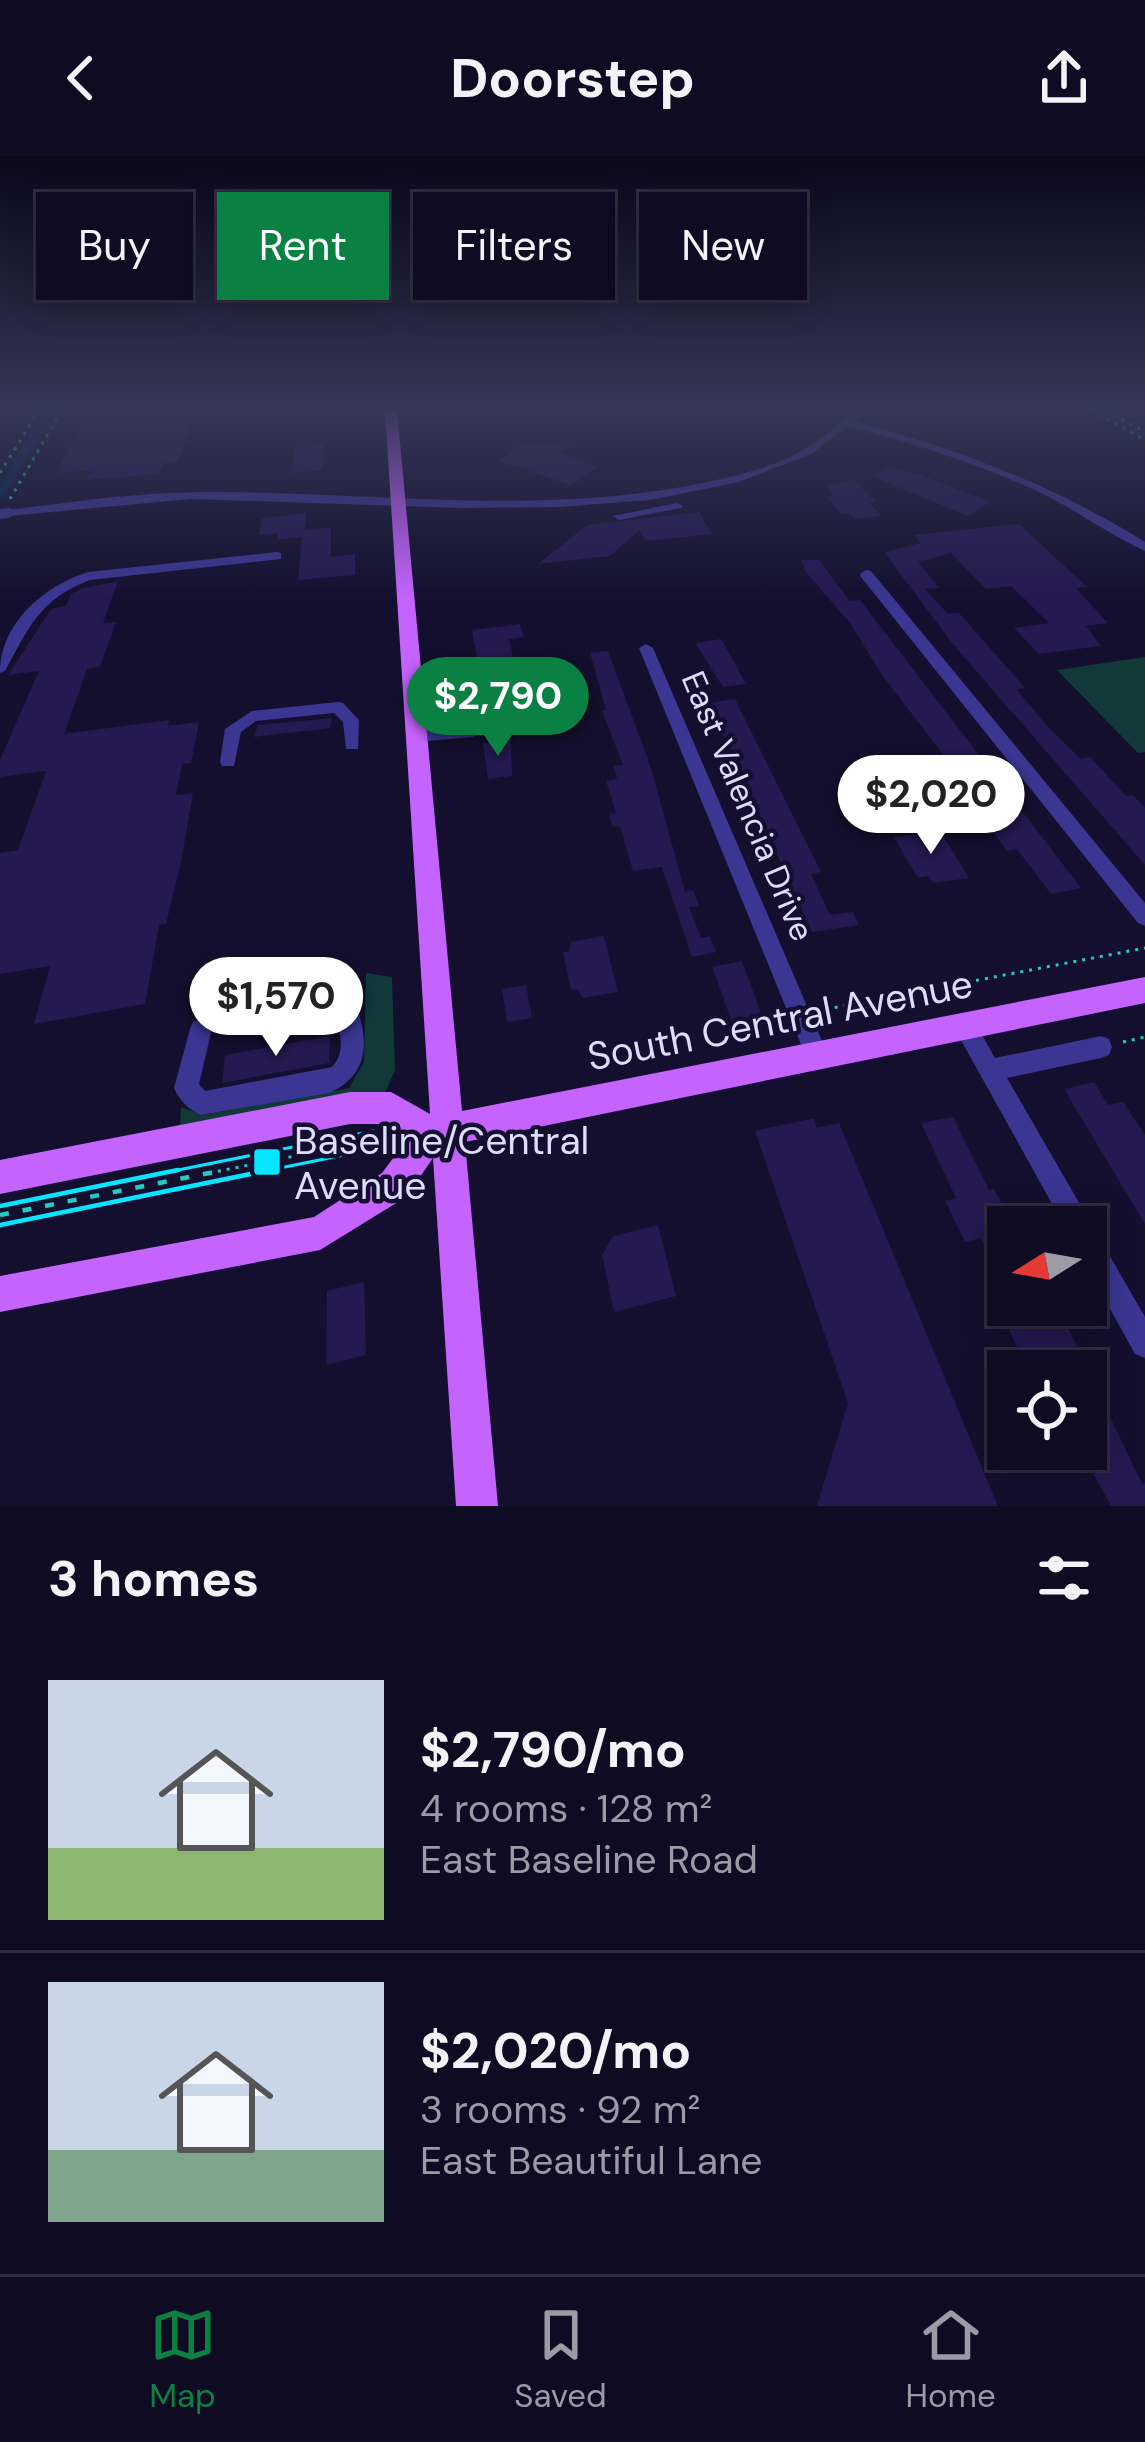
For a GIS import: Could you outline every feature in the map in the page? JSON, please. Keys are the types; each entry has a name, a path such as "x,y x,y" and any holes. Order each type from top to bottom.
{"main road":[{"path":"398,473 440,1131 478,1506"},
{"name":"South Central Avenue","path":"440,1131 1145,990"},
{"path":"0,1177 350,1108 391,1108 440,1131"},
{"path":"0,1294 320,1233 394,1185 440,1131"}],"street":[{"path":"5,511 194,496 551,503 661,494 744,473"},
{"path":"1003,473 1145,547"},
{"path":"619,516 677,506"},
{"path":"0,668 28,613 68,583 277,556"},
{"path":"866,574 1145,917"},
{"name":"East Valencia Drive","path":"646,648 817,1056"},
{"path":"413,695 505,690 513,718 472,731 416,736"},
{"path":"228,762 238,723 275,713 338,706 351,720 352,745"},
{"path":"201,1029 186,1079 188,1094 194,1100 216,1102 339,1078 350,1064 352,1027 344,1002"},
{"path":"965,1026 1067,1206"},
{"path":"991,1070 1101,1048"},
{"path":"1107,1276 1145,1344"}],"path":[{"path":"5,511 26,473"},
{"path":"798,1009 819,1012 1145,948"},
{"path":"1101,1048 1145,1037"},
{"path":"0,1215 392,1136"}],"green space":[{"path":"1145,657 1145,752 1138,753 1057,670"},
{"path":"366,973 392,977 395,1070 385,1093 179,1139 181,1107 203,1115 349,1088 364,1062"}],"building":[{"path":"90,473 159,473 159,474 86,480"},
{"path":"535,473 589,473 571,485"},
{"path":"914,473 989,502 968,516 871,476"},
{"path":"854,480 876,502 869,503 882,516 855,519 849,513 841,514 826,497 832,496 827,485"},
{"path":"699,512 712,534 645,541 640,530 610,556 538,564 587,525"},
{"path":"306,513 305,530 331,527 331,557 355,554 355,575 298,580 302,537 277,540 278,533 259,535 262,518"},
{"path":"1019,524 1087,587 1076,588 1108,623 1086,626 1101,646 1039,654 1014,628 1049,623 1011,586 986,589 951,553 918,562 939,588 925,589 948,614 959,613 1025,688 1016,689 1049,728 1081,759 1090,757 1126,796 1133,795 1145,808 1145,865 952,643 884,552 921,543 914,535"},
{"path":"801,560 819,560 850,601 860,600 1081,888 1051,894 1017,849 1007,851 984,820 944,827 926,801 971,791"},
{"path":"118,581 103,623 116,622 100,667 87,669 64,734 169,720 168,726 199,722 191,763 182,764 176,795 193,793 181,862 166,924 159,925 145,1004 34,1024 50,966 0,974 0,853 18,850 46,771 0,777 0,760 39,671 8,675 51,609 66,606 71,594 83,588"},
{"path":"520,624 524,637 509,639 518,678 474,682 471,669 479,668 472,630"},
{"path":"721,639 746,684 723,687 695,643"},
{"path":"608,651 651,768 685,892 693,890 699,906 689,907 701,938 710,936 716,952 692,957 662,867 633,871 620,826 612,827 609,814 616,813 606,781 617,779 613,766 623,765 602,711 606,710 590,653"},
{"path":"540,684 552,726 530,730 519,687"},
{"path":"735,699 821,872 811,874 830,915 853,912 859,925 812,932 709,703"},
{"path":"332,718 330,728 254,737 258,725"},
{"path":"511,739 512,776 488,779 483,743"},
{"path":"940,831 969,878 933,883 929,876 918,878 894,837"},
{"path":"604,936 618,992 583,998 577,989 571,990 563,952 569,952 571,942"},
{"path":"742,961 762,1016 732,1022 712,967"},
{"path":"526,985 532,1018 507,1022 502,989"},
{"path":"330,1036 329,1063 222,1083 225,1055"},
{"path":"1094,1082 1108,1105 1123,1102 1145,1135 1145,1224 1064,1089"},
{"path":"953,1117 989,1190 994,1189 1003,1206 987,1206 987,1250 981,1238 965,1242 945,1201 956,1198 921,1123"},
{"path":"814,1118 817,1128 839,1123 998,1506 817,1506 848,1403 755,1131"},
{"path":"658,1225 676,1296 614,1312 602,1255 613,1236"},
{"path":"364,1282 366,1355 326,1365 327,1291"},
{"path":"1008,1326 1067,1326 1078,1350 1019,1350"},
{"path":"1107,1410 1145,1483 1145,1506 1111,1506 1091,1470 1107,1470"}],"waterway":[{"path":"0,495 13,473"}],"tram line":[{"path":"178,1170 373,1131"},
{"path":"255,1173 374,1149"},
{"path":"0,1206 178,1170"},
{"path":"163,1173 178,1170"},
{"path":"0,1225 270,1170"}],"place":[{"name":"Baseline/Central Avenue","path":"267,1162"}]}
